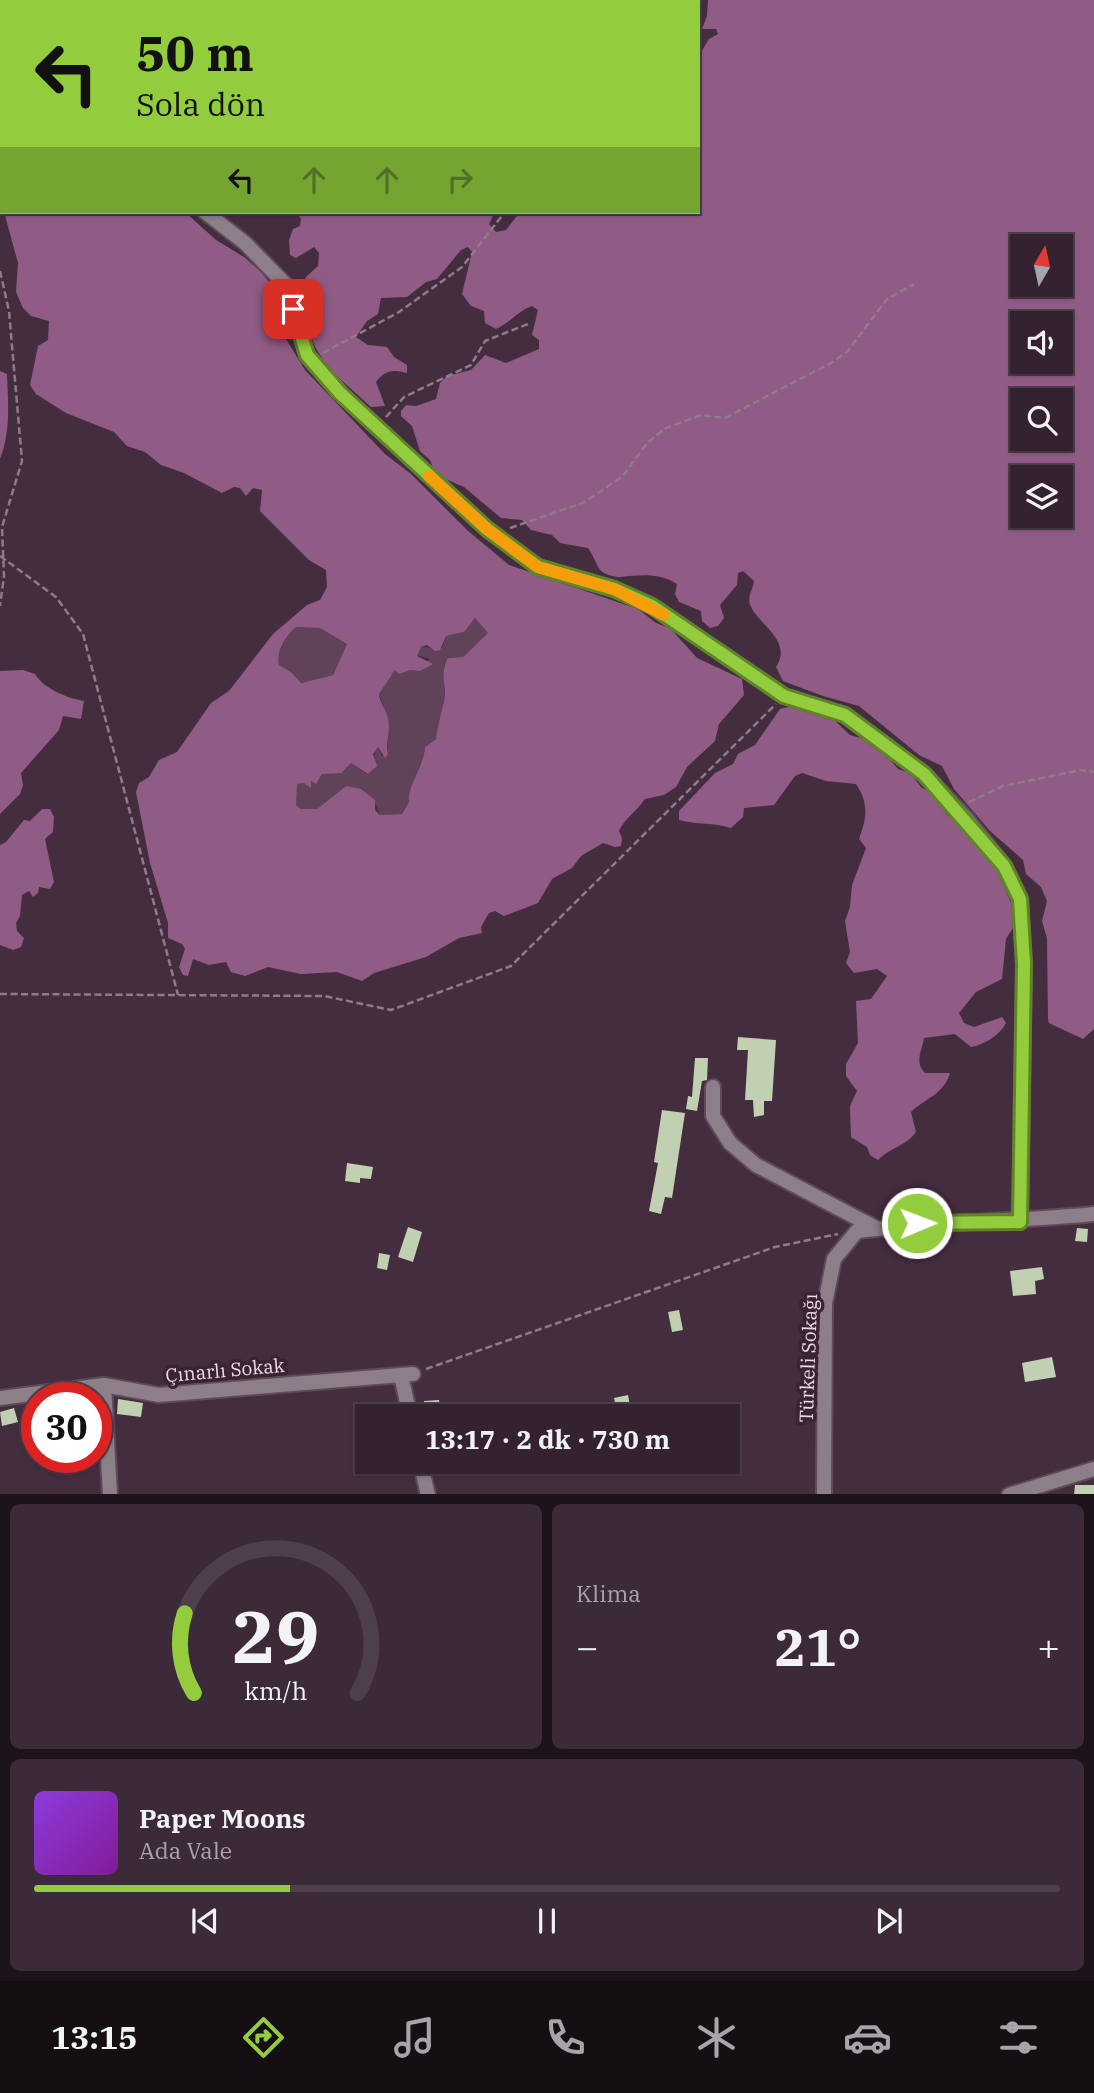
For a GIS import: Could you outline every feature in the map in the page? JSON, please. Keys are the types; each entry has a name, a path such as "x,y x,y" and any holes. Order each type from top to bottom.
{"street":[{"path":"208,214 245,243 286,285 311,359 340,393 494,534 538,567 614,589 652,606 784,696 845,715 924,774 1004,866 1020,899 1024,964 1020,1222"},
{"path":"713,1087 713,1116 730,1143 755,1164 876,1228"},
{"path":"857,1230 917,1223 1020,1222 1094,1213"},
{"name":"Türkeli Sokağı","path":"824,1494 825,1303 834,1259 857,1230"},
{"path":"407,1374 409,1404"},
{"name":"Çınarlı Sokak","path":"112,1386 159,1395 407,1374"},
{"name":"Çınarlı Sokak","path":"0,1398 21,1395"},
{"path":"1009,1494 1094,1469"},
{"path":"109,1473 110,1494"},
{"path":"423,1474 428,1494"}],"path":[{"path":"311,359 352,341 399,312 462,267 503,214"},
{"path":"0,271 9,311 22,461 2,527 0,606"},
{"path":"494,534 585,502 623,476 647,443 666,428 701,415 725,418 831,363 847,352 887,299 914,285"},
{"path":"377,427 404,397 471,365 485,341 528,324"},
{"path":"2,557 56,597 83,634 178,995"},
{"path":"0,994 324,996 391,1010 511,966 784,696"},
{"path":"956,808 1003,786 1081,770 1094,772"},
{"path":"407,1374 775,1247 857,1230"}],"shaded area":[{"path":"708,0 1094,0 1094,1029 1083,1039 1049,1023 1047,938 1042,921 1047,901 1041,887 1026,874 1023,860 990,831 954,789 942,766 919,755 859,706 783,681 776,667 781,650 773,634 751,607 749,597 754,581 743,571 738,573 737,585 720,605 724,618 718,626 710,628 702,621 701,611 679,602 675,594 677,584 670,580 649,575 619,577 602,572 588,548 560,543 552,535 531,530 522,520 501,518 464,487 436,475 430,460 420,451 412,426 401,416 401,411 406,405 416,406 436,399 440,383 447,376 471,370 485,355 506,363 539,349 539,340 532,335 538,310 532,306 527,308 496,329 485,323 484,311 471,306 462,294 472,252 468,247 461,250 437,279 426,282 407,297 381,298 378,314 367,321 356,337 368,345 387,347 394,357 407,365 407,373 390,372 376,382 385,406 371,407 329,369 315,347 301,308 301,288 306,277 318,266 319,253 314,247 296,258 290,255 289,240 293,229 300,226 301,219 297,214 494,214 489,224 496,232 506,230 518,214 700,214 700,54 709,39 718,34 716,29 702,29 707,16"},
{"path":"5,214 187,214 216,240 244,257 261,272 282,298 286,339 305,370 385,454 411,474 467,530 509,565 638,609 656,623 670,628 697,658 742,679 744,695 719,724 715,741 687,767 676,787 664,795 645,799 624,823 619,831 621,846 603,843 581,856 572,868 552,879 538,903 504,916 495,911 489,913 481,927 482,933 459,938 426,957 374,973 362,981 337,972 301,974 268,967 245,976 231,972 226,962 209,965 193,959 188,976 183,975 179,967 185,949 182,944 168,938 168,923 150,863 136,792 139,783 149,777 159,760 177,752 211,703 229,691 273,634 307,605 320,600 327,587 326,570 309,560 260,511 262,490 253,488 246,496 240,488 234,487 222,493 184,473 161,465 145,452 127,446 114,432 66,413 36,394 30,385 38,346 48,340 49,321 31,316 23,308 16,292 18,263","holes":["475,618 488,633 463,657 448,658 445,664 444,701 436,739 425,747 422,762 410,790 409,802 402,814 380,815 375,810 375,800 361,789 346,786 317,809 301,809 296,805 297,784 304,783 311,788 311,781 316,784 322,774 341,773 351,763 368,774 377,766 373,754 378,747 385,758 388,754 389,725 379,694 395,670 399,674 410,670 420,671 433,664 417,656 421,647 427,645 435,651 440,650 446,636 464,632","296,627 320,628 347,644 333,675 301,683 279,665 282,644"]},
{"path":"0,371 7,374 8,406 6,438 0,459"},
{"path":"475,618 488,633 463,657 449,658 444,666 444,700 436,739 425,747 410,791 409,802 402,814 380,815 376,805 361,790 346,786 317,809 301,809 296,805 296,784 319,780 322,774 351,763 367,774 375,758 374,749 378,747 382,756 388,754 388,719 379,694 395,669 399,674 410,669 415,671 430,659 416,655 420,647 442,648 446,636 464,632"},
{"path":"296,627 320,628 347,644 333,675 300,683 279,665 280,649"},
{"path":"23,670 35,674 56,692 84,701 81,719 63,716 59,730 21,773 23,785 20,794 0,814 0,671"},
{"path":"796,705 832,718 850,735 861,738 886,755 898,769 910,773 922,788 931,792 947,815 966,829 978,849 995,864 1018,920 1006,939 1002,979 976,992 959,1013 964,1023 974,1027 1002,1017 1006,1023 991,1039 971,1047 955,1034 924,1038 920,1056 922,1069 925,1073 950,1073 939,1091 911,1112 916,1132 878,1160 870,1155 867,1147 851,1137 850,1106 857,1091 846,1076 846,1064 858,1043 856,1001 871,999 887,976 877,969 854,973 846,963 850,952 845,921 850,907 852,885 866,848 859,839 864,824 865,804 856,784 826,781 802,773 795,776 774,805 744,808 743,817 731,828 679,820 679,811 715,773 733,764 738,754 755,745 780,709"},
{"path":"42,809 50,809 54,817 53,832 45,839 54,882 50,889 39,887 38,893 33,897 29,891 22,895 20,916 16,923 17,931 24,938 21,947 13,950 0,945 0,845 6,842 24,820 30,821"}],"building":[{"path":"738,1037 776,1040 772,1101 764,1101 764,1115 754,1117 753,1100 745,1100 748,1050 737,1050"},
{"path":"695,1058 708,1058 707,1080 702,1081 697,1111 686,1109 688,1096 692,1097"},
{"path":"662,1110 685,1113 672,1198 665,1197 661,1214 649,1211 658,1163 654,1162"},
{"path":"347,1163 373,1167 371,1179 360,1178 360,1183 345,1181"},
{"path":"408,1227 422,1232 413,1262 398,1257"},
{"path":"1077,1228 1088,1229 1087,1242 1075,1241"},
{"path":"379,1253 390,1255 387,1270 377,1268"},
{"path":"1042,1267 1044,1279 1035,1281 1036,1294 1013,1296 1010,1271"},
{"path":"679,1310 683,1330 672,1332 668,1312"},
{"path":"1052,1357 1056,1377 1025,1382 1022,1363"},
{"path":"628,1395 630,1404 615,1404 614,1398"},
{"path":"118,1399 143,1403 141,1417 117,1414"},
{"path":"439,1400 439,1404 424,1404 424,1401"},
{"path":"14,1408 18,1422 2,1426 0,1412"},
{"path":"1075,1485 1094,1485 1094,1494 1074,1494"}],"slow traffic":[{"path":"429,476 487,529 538,567 614,589 652,606 664,615"}],"route":[{"path":"293,309 307,355 340,393 487,529 538,567 614,589 652,606 784,696 845,715 924,774 966,818 1004,866 1020,899 1024,964 1020,1222 917,1223"}]}
